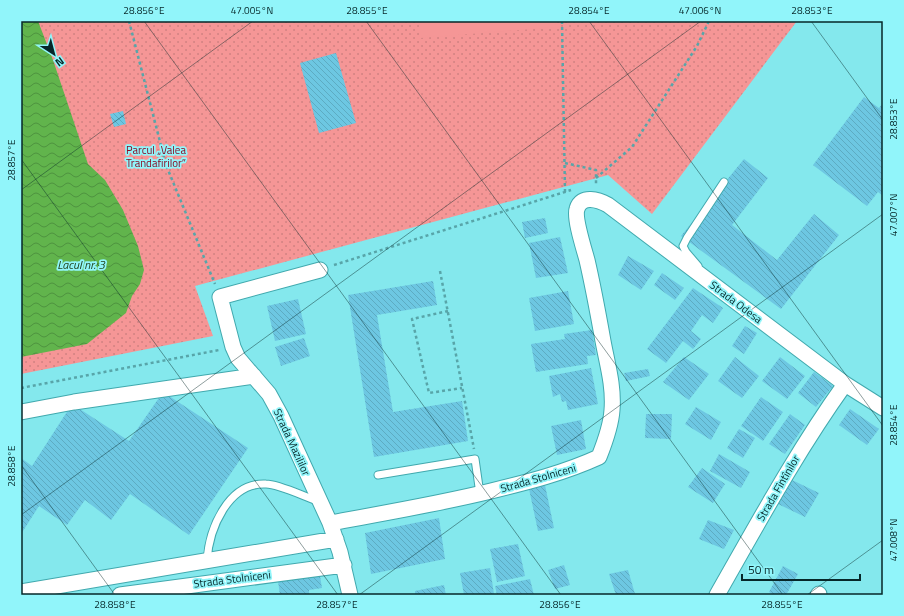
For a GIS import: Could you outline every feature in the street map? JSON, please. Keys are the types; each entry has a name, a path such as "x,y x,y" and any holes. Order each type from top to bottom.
{"street":[{"name":"Strada Odesa","path":"592,200 608,206 845,384 883,408"},
{"name":"Strada Stolniceni","path":"330,523 480,494 551,476 598,457 605,441 612,411 612,390 590,272 577,219 577,208 581,203 592,200"},
{"path":"220,297 320,270"},
{"name":"Strada Mazililor","path":"220,297 233,347 238,358 269,394 281,416 330,523 344,565 350,595"},
{"path":"21,412 74,402 254,376"},
{"name":"Strada Fîntînilor","path":"717,595 793,461 819,420 845,384"},
{"path":"21,592 336,538"},
{"name":"Strada Stolniceni","path":"120,595 344,565"}],"lane":[{"path":"714,286 686,252 683,246 724,182"},
{"path":"378,475 476,459 480,494"},
{"path":"207,561 208,548 219,517 230,500 247,488 260,484 272,485 320,502"}],"path":[{"path":"129,21 166,165 220,297"},
{"path":"562,21 565,192"},
{"path":"596,178 632,147 697,46 710,21"},
{"path":"565,163 596,170 596,182 592,200"},
{"path":"590,184 596,182"},
{"path":"320,270 578,188"},
{"path":"440,271 476,459"},
{"path":"448,311 412,319 430,393 462,388"},
{"path":"21,388 233,347"}],"green space":[{"name":"Parcul „Valea Trandafirilor”","path":"21,21 797,21 652,214 608,175 195,286 213,336 21,374"},
{"path":"419,21 555,21 556,27 420,38"}],"water":[{"name":"Lacul nr. 3","path":"21,21 38,21 53,60 88,164 105,180 123,210 138,246 144,270 140,284 132,296 126,313 87,344 21,357"}],"building":[{"path":"336,53 356,123 319,133 300,63"},
{"path":"864,97 879,108 883,103 883,196 878,192 867,206 813,165"},
{"path":"123,111 126,124 114,127 110,114"},
{"path":"744,159 768,178 732,225 777,260 814,214 839,235 781,309 681,236"},
{"path":"545,218 548,233 525,238 522,222"},
{"path":"560,237 568,273 536,278 529,243"},
{"path":"628,256 654,271 641,290 618,275"},
{"path":"662,273 684,288 675,300 654,285"},
{"path":"433,281 437,305 377,315 393,412 462,401 468,441 374,457 348,295"},
{"path":"693,288 723,308 713,323 702,315 691,331 701,339 693,349 683,341 666,363 647,349"},
{"path":"568,291 574,324 535,331 529,298"},
{"path":"298,299 306,334 275,341 267,306"},
{"path":"745,326 757,333 744,354 732,346"},
{"path":"592,330 596,355 587,356 588,364 536,372 531,344 565,339 564,334"},
{"path":"304,338 310,356 281,366 275,347"},
{"path":"684,357 709,374 689,400 663,382"},
{"path":"735,357 759,376 742,398 718,381"},
{"path":"780,357 805,376 787,399 762,381"},
{"path":"591,368 598,404 568,410 566,401 562,402 560,394 553,397 549,376"},
{"path":"648,369 650,376 626,381 624,373"},
{"path":"814,372 833,386 816,407 798,393"},
{"path":"163,392 248,448 189,535 130,494 111,520 85,500 67,525 39,506 21,534 21,458 32,466 72,404 129,441"},
{"path":"761,397 783,412 763,441 741,426"},
{"path":"696,407 721,422 711,440 685,424"},
{"path":"850,409 879,429 867,445 839,425"},
{"path":"646,414 672,414 671,439 645,438"},
{"path":"790,414 805,425 785,454 769,444"},
{"path":"581,420 586,449 557,455 551,426"},
{"path":"739,429 755,438 743,458 727,448"},
{"path":"719,454 750,472 741,488 710,471"},
{"path":"702,468 725,484 713,503 688,487"},
{"path":"792,480 819,493 805,517 778,504"},
{"path":"545,485 554,528 538,531 529,489"},
{"path":"439,518 445,559 371,574 365,533"},
{"path":"708,520 734,530 724,549 699,539"},
{"path":"518,544 525,576 497,582 490,549"},
{"path":"564,565 570,585 555,589 548,570"},
{"path":"783,566 798,574 786,595 774,595 769,592"},
{"path":"490,568 494,594 464,595 460,573"},
{"path":"628,570 635,594 616,595 609,574"},
{"path":"320,576 322,588 309,590 309,595 280,595 278,581"},
{"path":"530,579 534,595 497,595 495,586"},
{"path":"444,585 446,595 415,595 415,591"}]}
